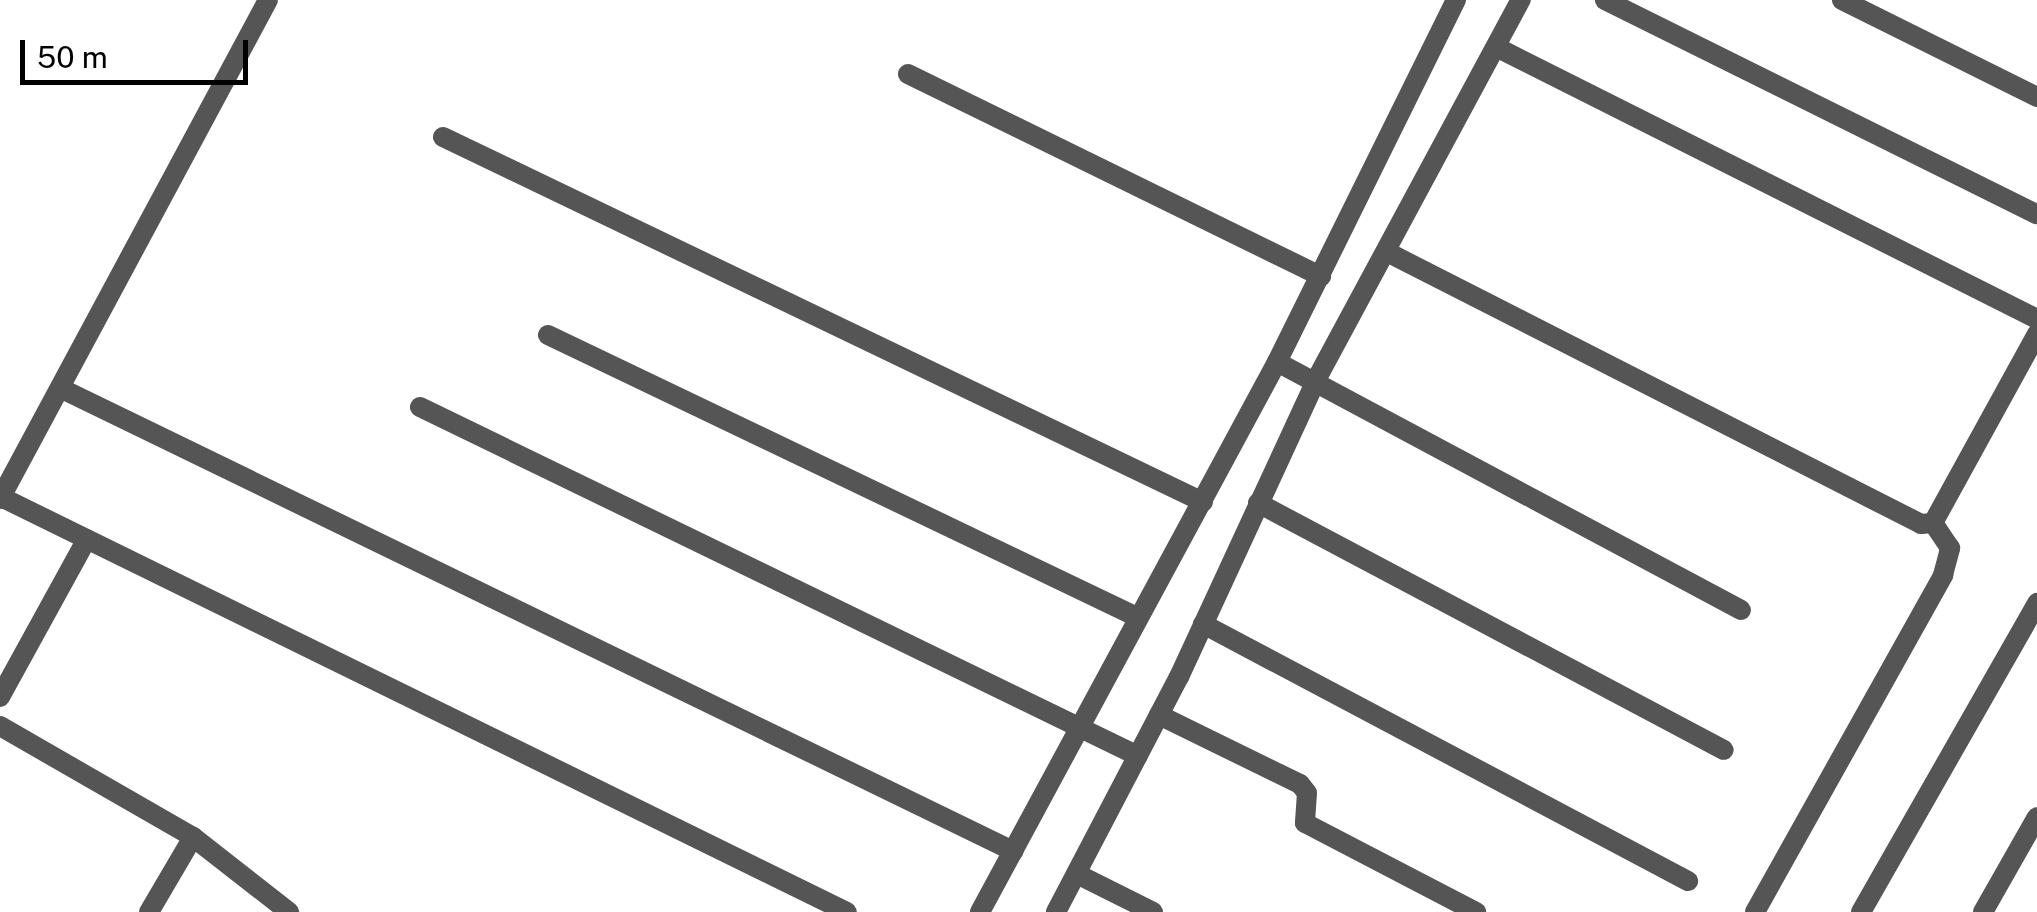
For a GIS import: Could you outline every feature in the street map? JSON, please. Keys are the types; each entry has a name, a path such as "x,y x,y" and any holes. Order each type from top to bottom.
{"street":[{"path":"268,0 0,498 848,912"},
{"path":"980,912 1278,362 1456,0"},
{"path":"1056,912 1159,716 1316,380 1389,253 1521,0"},
{"path":"1605,0 2037,214"},
{"path":"1842,0 2037,97"},
{"path":"1498,48 2037,318"},
{"path":"908,74 1321,276"},
{"path":"442,138 1203,502"},
{"path":"1389,253 1921,524 1933,523"},
{"path":"1933,523 2037,334"},
{"path":"548,336 1138,617"},
{"path":"1278,362 1741,610"},
{"path":"60,388 1013,851"},
{"path":"420,407 1138,756"},
{"path":"1258,502 1724,750"},
{"path":"1755,912 1943,575 1950,548 1933,523"},
{"path":"0,697 87,539"},
{"path":"1860,912 2037,603"},
{"path":"1203,624 1688,881"},
{"path":"1159,716 1300,784 1307,793 1305,823 1476,912"},
{"path":"0,726 193,836 289,912"},
{"path":"1983,912 2037,817"},
{"path":"148,912 193,836"},
{"path":"1078,874 1153,912"}]}
